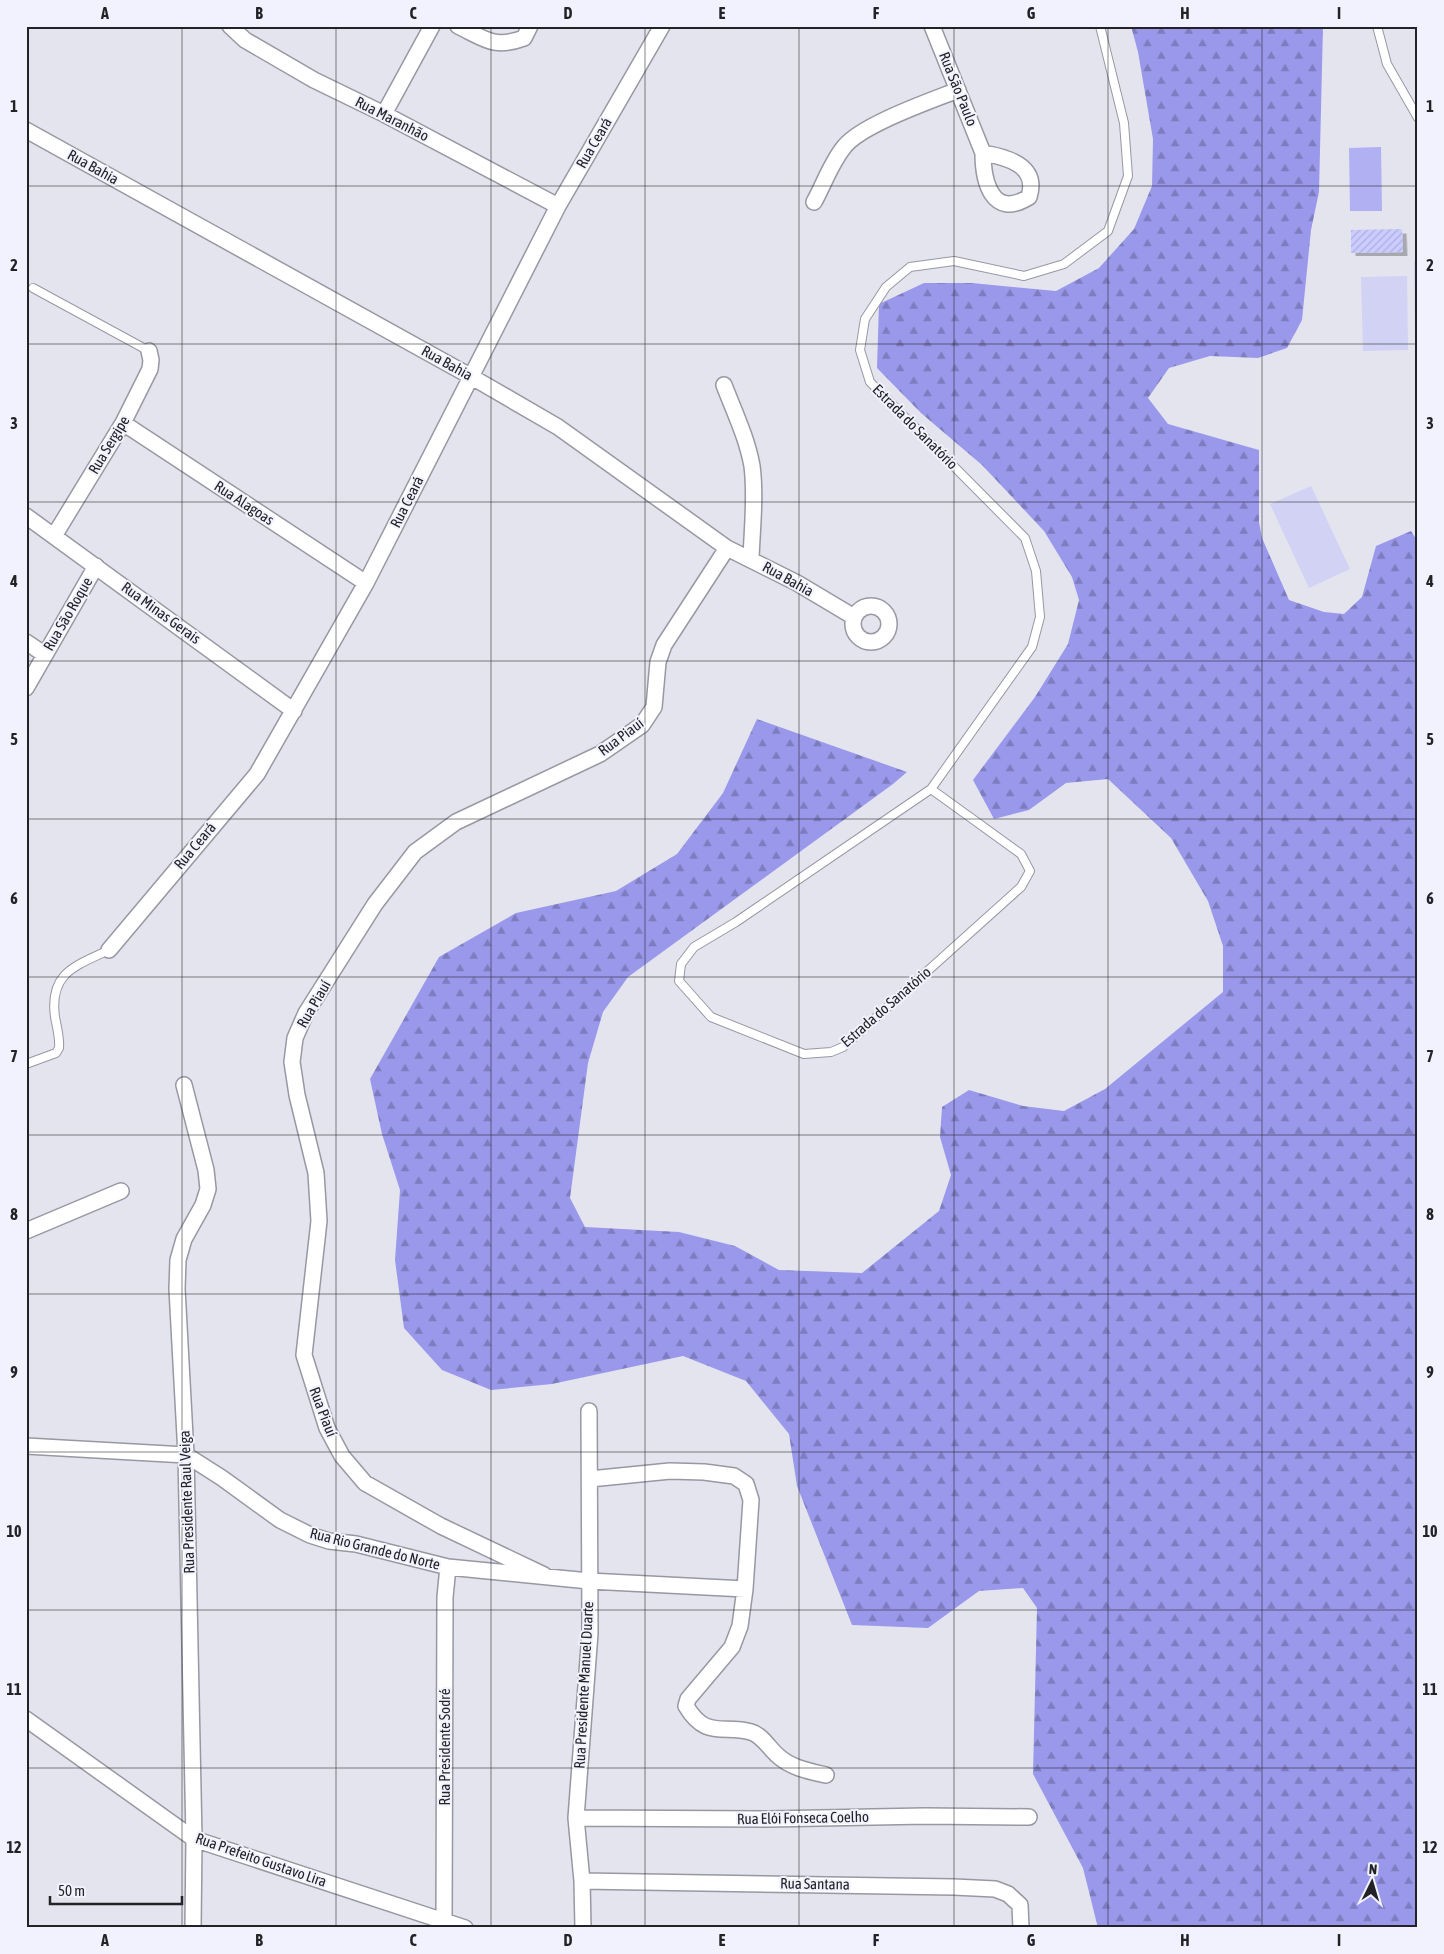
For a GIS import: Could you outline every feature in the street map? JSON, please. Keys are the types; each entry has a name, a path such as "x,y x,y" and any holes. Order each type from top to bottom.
{"street":[{"name":"Rua Maranhão","path":"230,26 244,40 314,80 384,114 558,206"},
{"path":"384,114 432,26"},
{"path":"458,26 494,43 502,44 509,44 524,38 530,26"},
{"name":"Rua Ceará","path":"109,950 257,774 366,583 558,206 662,26"},
{"name":"Rua São Paulo","path":"932,26 983,153"},
{"path":"814,202 844,146 856,135 886,119 958,90"},
{"name":"Rua Bahia","path":"26,130 470,376 558,427 727,548 797,583 854,617"},
{"name":"Rua Sergipe","path":"54,536 123,424 150,370 152,360 149,351"},
{"path":"724,385 744,436 752,466 751,559"},
{"name":"Rua Alagoas","path":"123,424 366,583"},
{"name":"Rua Minas Gerais","path":"26,516 294,711"},
{"name":"Rua Piauí","path":"544,1575 441,1526 365,1483 342,1456 326,1428 304,1355 319,1222 316,1173 297,1095 292,1062 295,1038 306,1013 375,904 415,852 456,822 600,754 642,725 654,707 658,662 664,645 727,548"},
{"name":"Rua São Roque","path":"26,688 96,566"},
{"path":"26,642 44,654"},
{"name":"Rua Presidente Raul Veiga","path":"184,1085 206,1170 208,1189 203,1206 184,1238 178,1260 177,1289 186,1455 194,1839 193,1928"},
{"path":"26,1231 122,1191"},
{"name":"Rua Presidente Manuel Duarte","path":"583,1928 582,1881 576,1818 590,1633 589,1411"},
{"name":"Rua Rio Grande do Norte","path":"26,1446 186,1455 222,1478 280,1520 310,1535 329,1541 356,1544 448,1567 544,1575 589,1581 745,1589"},
{"path":"590,1479 670,1471 704,1472 734,1476 746,1484 752,1500 740,1626 732,1647 688,1699 686,1706 706,1726 715,1730 752,1732 778,1756 798,1768 826,1776"},
{"name":"Rua Presidente Sodré","path":"444,1924 445,1597 448,1567"},
{"name":"Rua Prefeito Gustavo Lira","path":"26,1719 194,1839 444,1924 465,1928"},
{"name":"Rua Elói Fonseca Coelho","path":"576,1818 1029,1817"},
{"name":"Rua Santana","path":"582,1881 954,1886 995,1889 1008,1894 1020,1905 1021,1928"}],"lane":[{"name":"Estrada do Sanatório","path":"931,789 1021,854 1030,871 1021,887 843,1047 831,1052 804,1054 711,1017 679,980 681,964 694,947 736,922 931,789 1032,647 1040,617 1036,571 1025,538 870,382 860,350 865,320 886,287 910,267 954,260 1024,276 1064,264 1108,231 1128,176 1124,123 1100,26"},
{"path":"1377,26 1387,64 1418,118"},
{"path":"33,288 149,351"},
{"path":"26,1064 56,1053 59,1048 54,1000 57,986 67,972 109,950"}],"green space":[{"path":"1131,26 1323,26 1319,192 1311,230 1302,320 1287,348 1258,358 1210,356 1169,368 1148,398 1168,424 1259,450 1259,522 1262,538 1289,600 1324,612 1344,614 1362,597 1376,546 1411,531 1418,542 1418,1928 1098,1928 1083,1868 1033,1774 1037,1608 1023,1588 979,1591 928,1628 852,1625 797,1486 789,1434 746,1381 683,1356 552,1384 491,1390 442,1370 404,1328 395,1260 400,1190 382,1134 370,1079 439,957 516,913 616,891 677,854 723,793 757,719 907,772 628,977 603,1012 588,1063 570,1198 585,1227 679,1232 735,1246 779,1270 862,1273 939,1211 951,1175 940,1137 942,1107 969,1090 1023,1106 1064,1111 1105,1089 1223,992 1223,946 1208,901 1171,838 1108,779 1066,783 1029,810 994,819 973,780 1035,697 1068,644 1079,600 1072,577 1044,531 982,465 921,413 877,368 879,304 924,283 972,283 1056,291 1099,268 1134,229 1152,186 1153,139 1138,52"}],"shaded area":[{"path":"1414,261 1418,261 1418,333 1415,333"},
{"path":"1407,276 1408,350 1363,351 1361,277"},
{"path":"1311,486 1350,569 1309,588 1270,504"}],"water":[{"path":"1381,147 1382,211 1350,211 1349,148"}],"building":[{"path":"1402,229 1403,252 1351,253 1351,230"}]}
